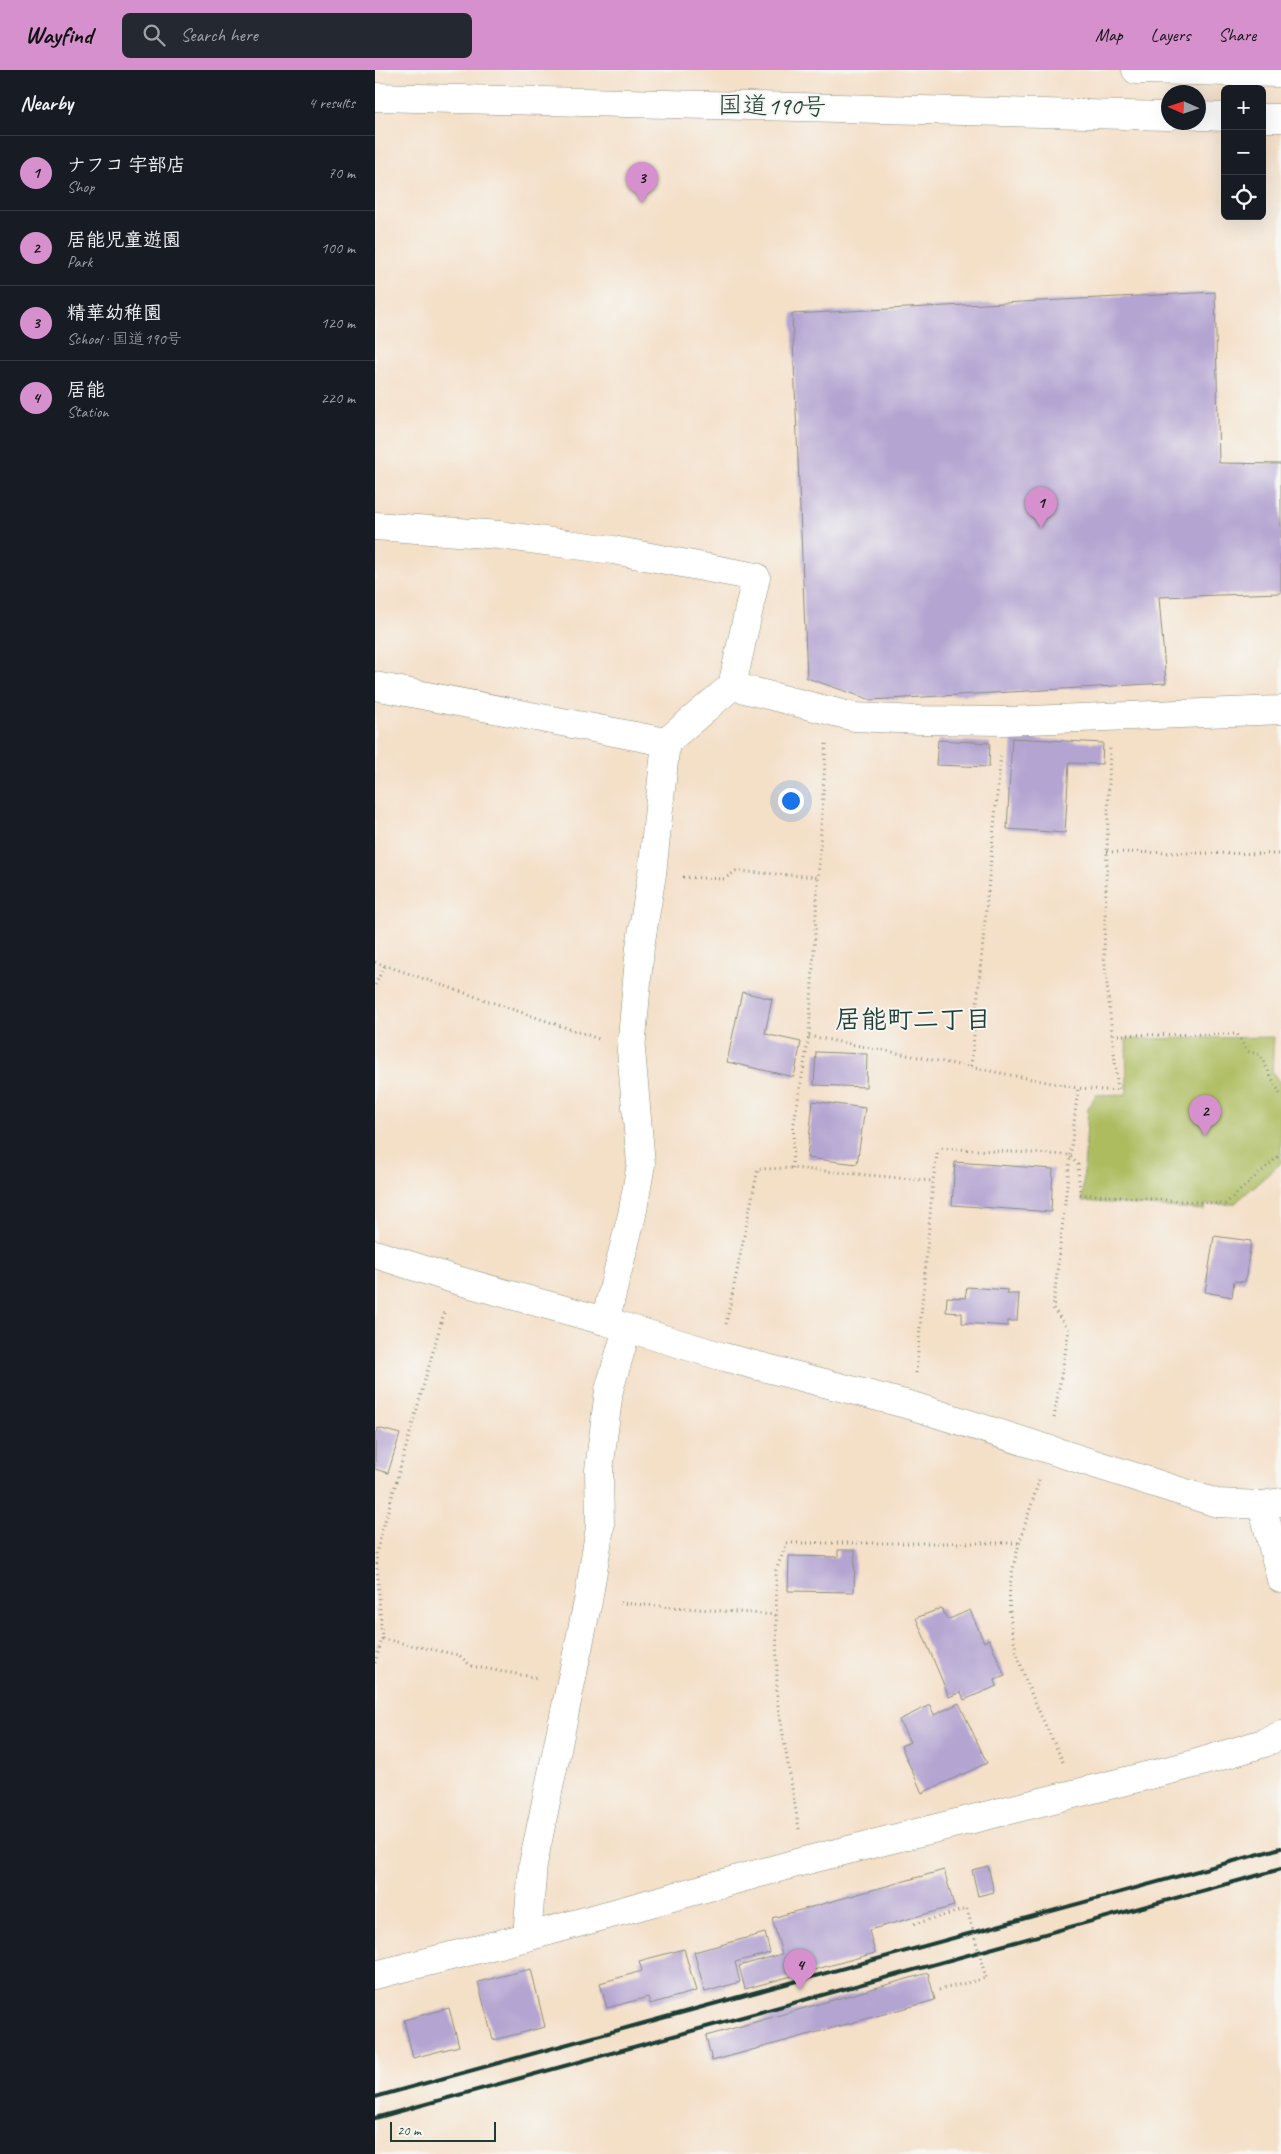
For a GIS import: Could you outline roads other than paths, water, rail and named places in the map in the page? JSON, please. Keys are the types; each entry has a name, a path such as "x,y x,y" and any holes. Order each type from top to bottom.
{"main road":[{"path":"1136,70 1281,74"},
{"name":"国道190号","path":"375,97 1161,116"},
{"path":"1206,116 1221,117"},
{"path":"1266,118 1281,118"},
{"path":"375,526 500,534 613,550 756,577 732,686 666,742 652,874 640,948 631,1050 641,1164 616,1325 599,1470 600,1527 588,1601 533,1864 527,1937"},
{"path":"375,686 666,742"},
{"path":"732,686 854,717 1005,721 1281,710"},
{"path":"375,1254 453,1280 616,1325 719,1356 913,1406 1217,1503 1272,1504 1281,1579"},
{"path":"375,1975 527,1937 805,1861 1194,1764 1264,1743 1281,1734"}],"railway":[{"path":"375,2097 1281,1848"},
{"path":"375,2118 1281,1869"}],"place":[{"name":"精華幼稚園","path":"642,203"},
{"name":"ナフコ 宇部店","path":"1041,528"},
{"name":"居能児童遊園","path":"1205,1136"},
{"name":"居能","path":"800,1990"}],"district":[{"name":"居能町二丁目","path":"913,1019"}]}
